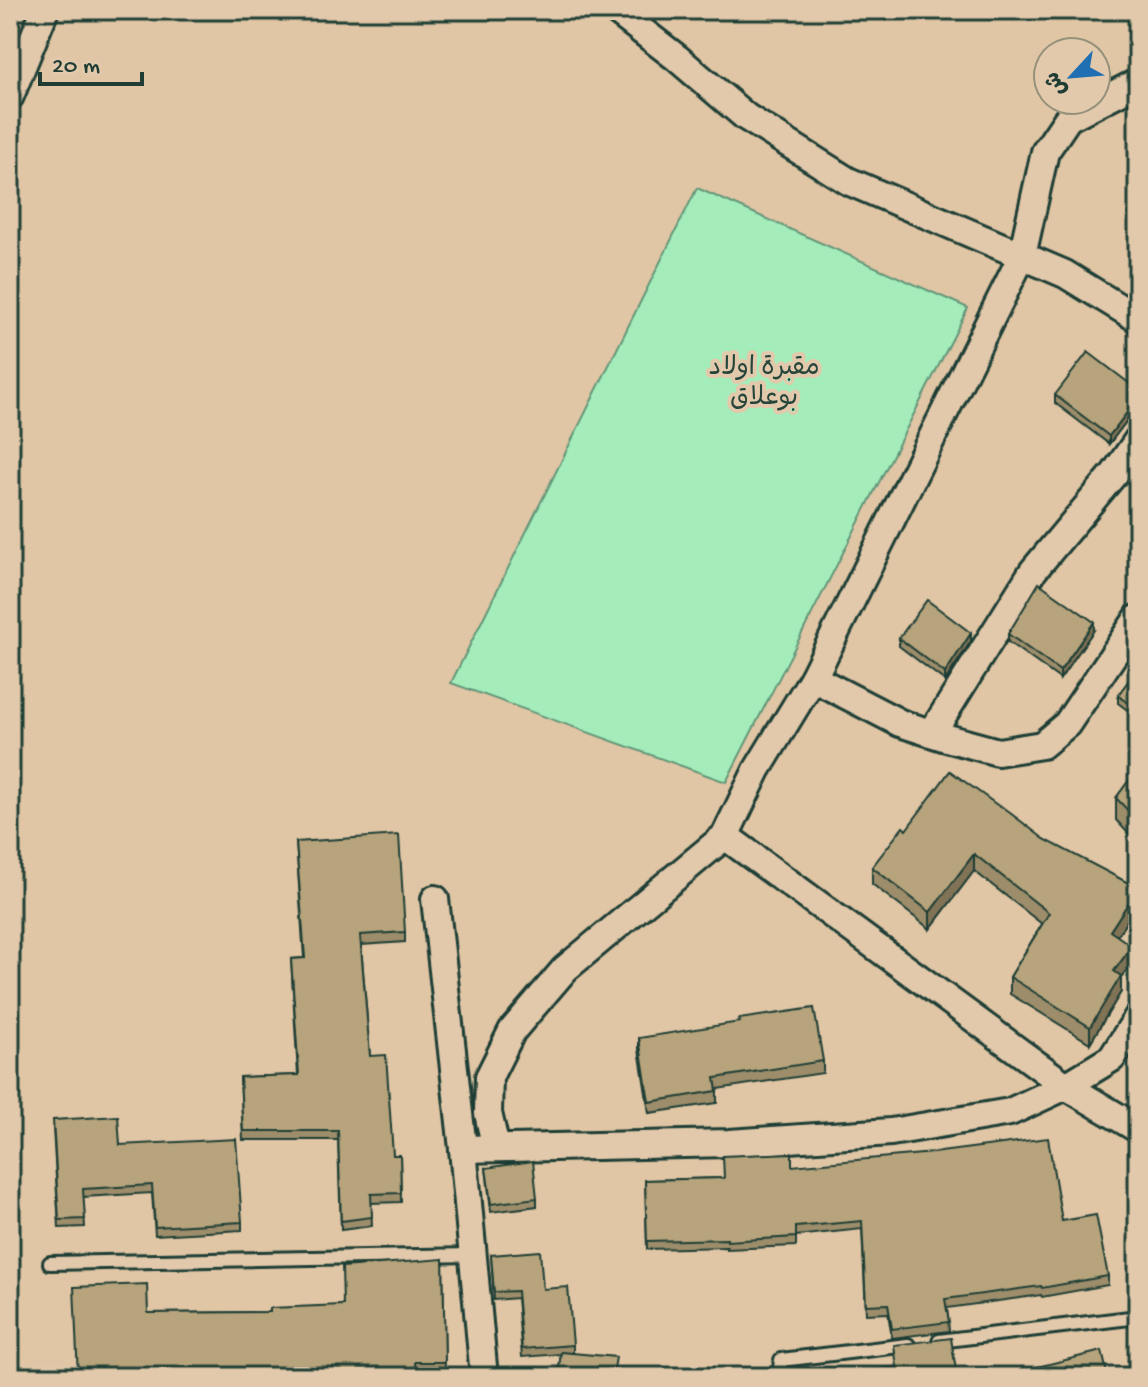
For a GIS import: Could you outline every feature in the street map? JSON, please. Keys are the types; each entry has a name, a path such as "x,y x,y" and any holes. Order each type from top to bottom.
{"street":[{"path":"10,96 45,10"},
{"path":"615,10 746,117 848,181 1065,274 1138,319"},
{"path":"496,1148 488,1113 489,1077 512,1031 565,969 725,836 757,770 813,678 1022,256 1045,152 1068,118 1138,82"},
{"path":"932,733 1033,571 1115,473 1138,440"},
{"path":"813,678 900,723 932,733 998,752 1042,745 1067,724 1138,618"},
{"path":"725,836 1066,1086 1138,1129"},
{"path":"435,899 484,1377"},
{"path":"463,1149 729,1143 891,1132 1010,1112 1066,1086 1112,1058 1138,1017"}],"lane":[{"path":"50,1263 473,1255"},
{"path":"779,1377 781,1360 1138,1317"}],"green space":[{"name":"مقبرة اولاد بوعلاق","path":"697,188 968,308 726,782 451,683"}],"building":[{"path":"1088,352 1138,390 1138,398 1109,436 1055,395"},
{"path":"1039,583 1094,622 1060,671 1008,634"},
{"path":"927,600 971,633 945,673 899,638"},
{"path":"1138,668 1138,711 1118,695"},
{"path":"1138,768 1138,821 1116,798"},
{"path":"950,771 1044,839 1138,888 1110,931 1132,946 1114,971 1121,976 1090,1027 1010,977 1049,913 974,854 930,912 872,867 903,827 906,830"},
{"path":"399,835 405,932 360,935 370,1056 386,1055 393,1155 400,1155 401,1193 371,1194 372,1217 341,1221 338,1131 243,1131 240,1077 299,1075 291,959 305,958 296,842"},
{"path":"814,1008 823,1061 715,1078 717,1091 649,1102 639,1038"},
{"path":"118,1116 120,1145 236,1139 242,1222 155,1227 152,1185 83,1189 85,1219 59,1220 53,1120"},
{"path":"1048,1138 1062,1221 1096,1215 1108,1276 1042,1288 945,1299 949,1322 892,1329 888,1304 866,1305 862,1221 796,1227 796,1237 647,1241 645,1180 724,1178 723,1156 792,1153 792,1166 933,1153"},
{"path":"533,1161 537,1198 491,1204 486,1168"},
{"path":"540,1251 543,1289 568,1287 573,1345 522,1349 517,1291 494,1292 491,1255"},
{"path":"443,1259 445,1362 415,1362 416,1377 78,1377 74,1287 147,1284 148,1313 270,1312 270,1308 343,1305 342,1267"},
{"path":"951,1338 957,1377 811,1377 897,1367 894,1345"},
{"path":"1102,1351 1108,1377 1014,1377 1013,1373"},
{"path":"561,1352 616,1357 613,1375 624,1377 558,1377"}]}
